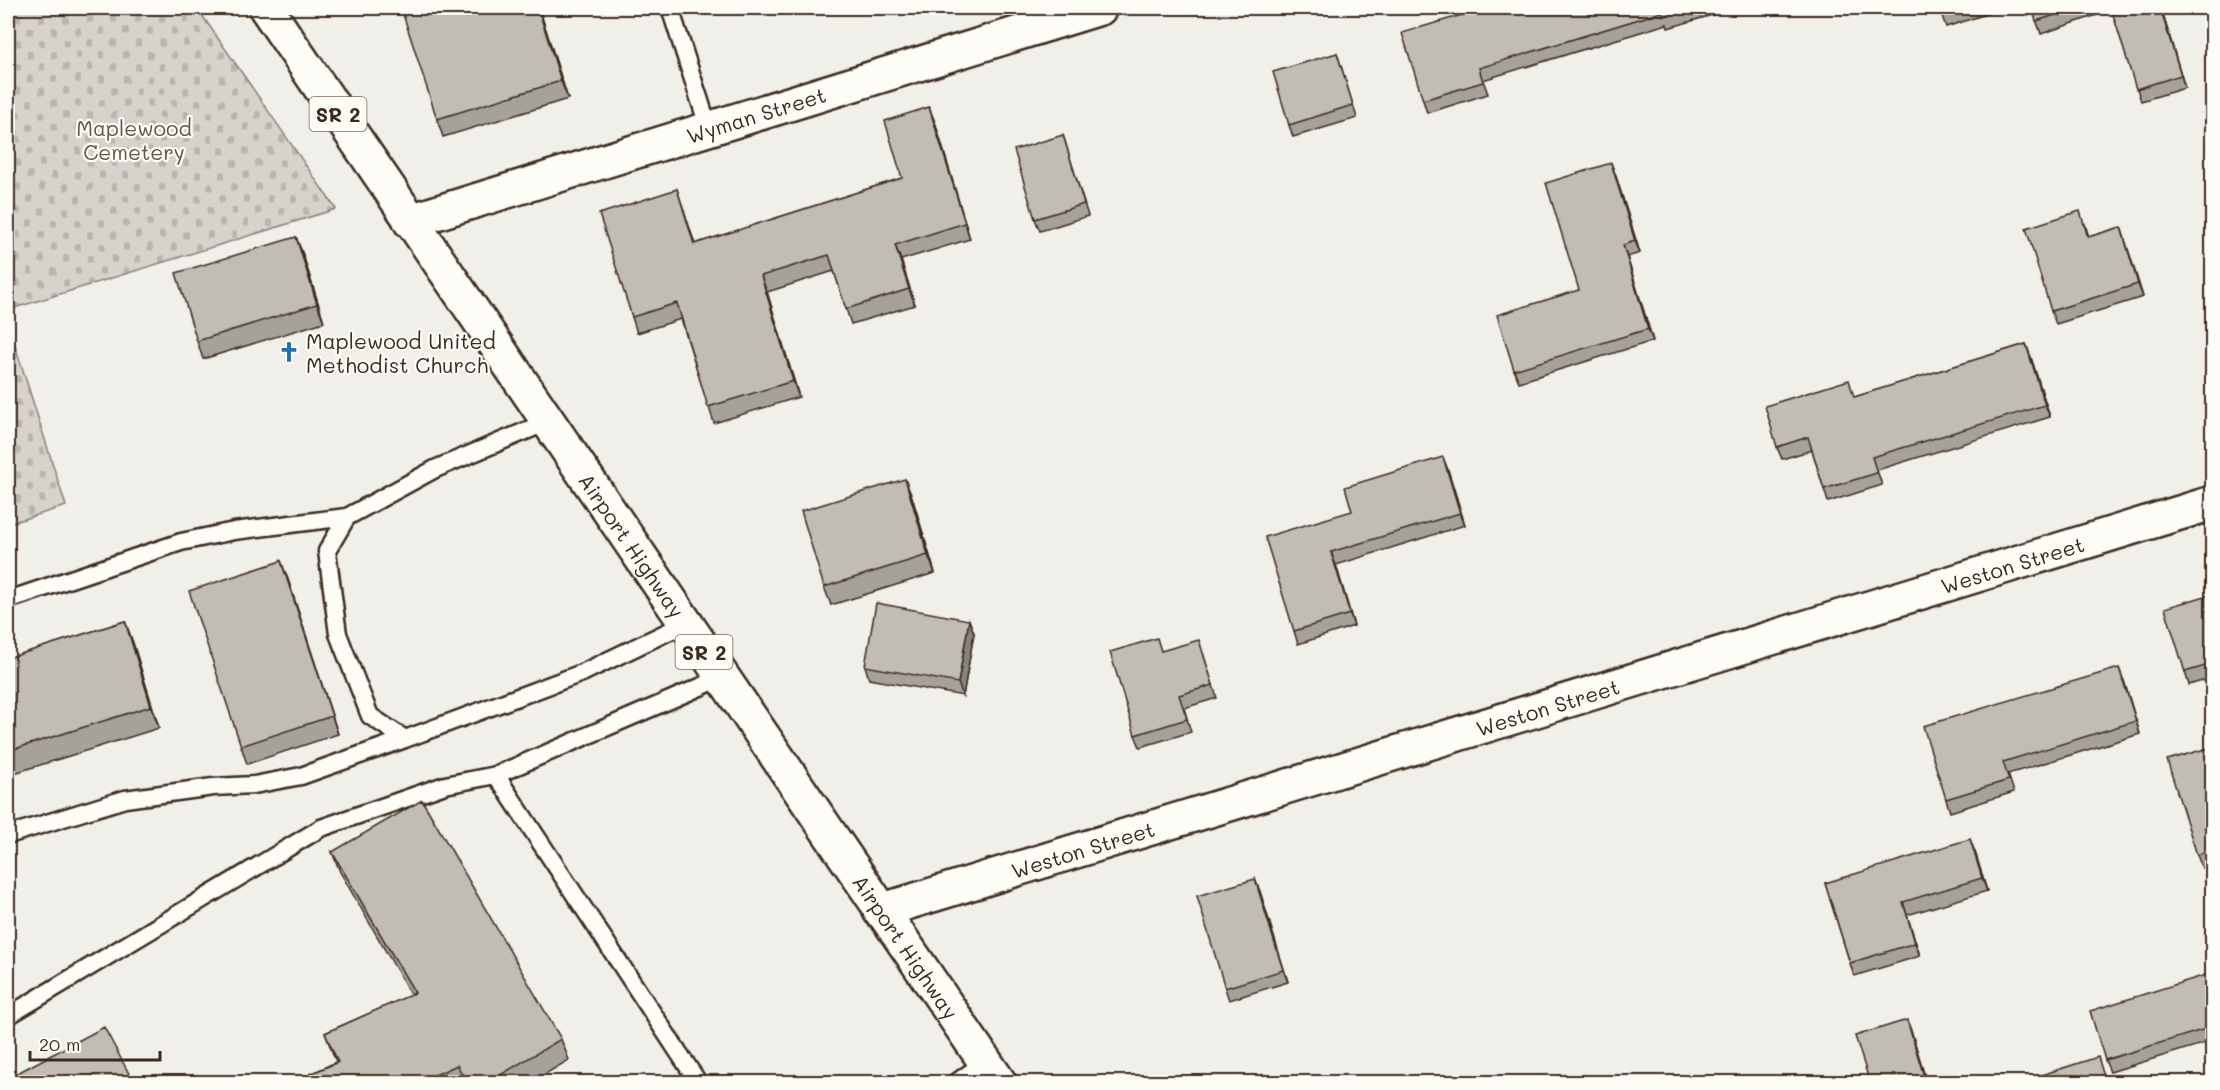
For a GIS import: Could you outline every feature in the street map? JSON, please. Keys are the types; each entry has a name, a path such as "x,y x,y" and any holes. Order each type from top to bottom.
{"street":[{"name":"Airport Highway","path":"266,8 684,624 992,1072"},
{"name":"Wyman Street","path":"410,221 1100,8"},
{"name":"Weston Street","path":"880,911 2212,503"}],"lane":[{"path":"670,8 709,129"},
{"path":"8,600 181,542 234,531 347,517 435,469 547,422"},
{"path":"347,517 327,551 338,634 370,716 405,739"},
{"path":"8,835 125,799 213,787 254,786 301,776 582,673 684,624"},
{"path":"8,1016 321,828 445,785 496,776 721,678"},
{"path":"496,776 698,1083"},
{"path":"957,1083 992,1072"}],"green space":[{"name":"Maplewood Cemetery","path":"8,8 197,8 336,209 8,310"},
{"path":"8,323 66,506 8,524"}],"building":[{"path":"401,8 538,8 561,81 437,119"},
{"path":"1485,8 1690,8 1664,16 1662,12 1479,68 1483,82 1423,100 1402,33"},
{"path":"1939,8 1962,8 1942,14"},
{"path":"2032,8 2078,8 2036,21"},
{"path":"2111,8 2160,8 2181,75 2136,89"},
{"path":"1337,53 1353,105 1289,125 1273,72"},
{"path":"929,107 965,223 895,245 909,289 846,309 829,255 761,276 793,381 708,407 677,303 632,317 599,214 677,189 694,244 902,178 885,121"},
{"path":"1063,135 1084,204 1035,219 1014,150"},
{"path":"1611,163 1635,241 1623,245 1648,329 1514,370 1497,315 1579,290 1546,183"},
{"path":"2080,211 2088,237 2121,227 2138,284 2051,311 2026,228"},
{"path":"296,237 317,304 197,341 176,273"},
{"path":"2026,344 2045,405 1872,457 1877,473 1824,489 1808,437 1777,447 1765,406 1849,380 1854,397"},
{"path":"1443,457 1460,513 1331,552 1350,614 1294,631 1265,537 1352,511 1345,487"},
{"path":"905,479 928,555 824,587 801,511"},
{"path":"281,561 332,716 241,746 189,591"},
{"path":"2212,594 2212,664 2185,672 2165,608"},
{"path":"876,603 969,620 958,683 865,666"},
{"path":"125,621 151,706 8,751 8,658"},
{"path":"1157,638 1161,651 1199,640 1213,685 1179,695 1187,719 1135,735 1110,652"},
{"path":"2119,668 2136,721 2003,762 2009,780 1946,799 1923,726"},
{"path":"2212,747 2212,850 2197,855 2167,760"},
{"path":"422,800 561,1039 487,1083 467,1083 457,1065 417,1083 314,1083 310,1074 338,1062 325,1033 415,993 332,852"},
{"path":"1970,839 1982,878 1903,902 1915,943 1850,963 1825,883"},
{"path":"1255,879 1283,970 1225,988 1197,896"},
{"path":"2212,973 2212,1027 2105,1060 2090,1011"},
{"path":"1907,1020 1926,1083 1870,1083 1855,1036"},
{"path":"104,1027 134,1083 8,1083 8,1078"},
{"path":"2098,1057 2106,1083 2016,1083"}],"place":[{"name":"Maplewood United Methodist Church","path":"289,352"}]}
